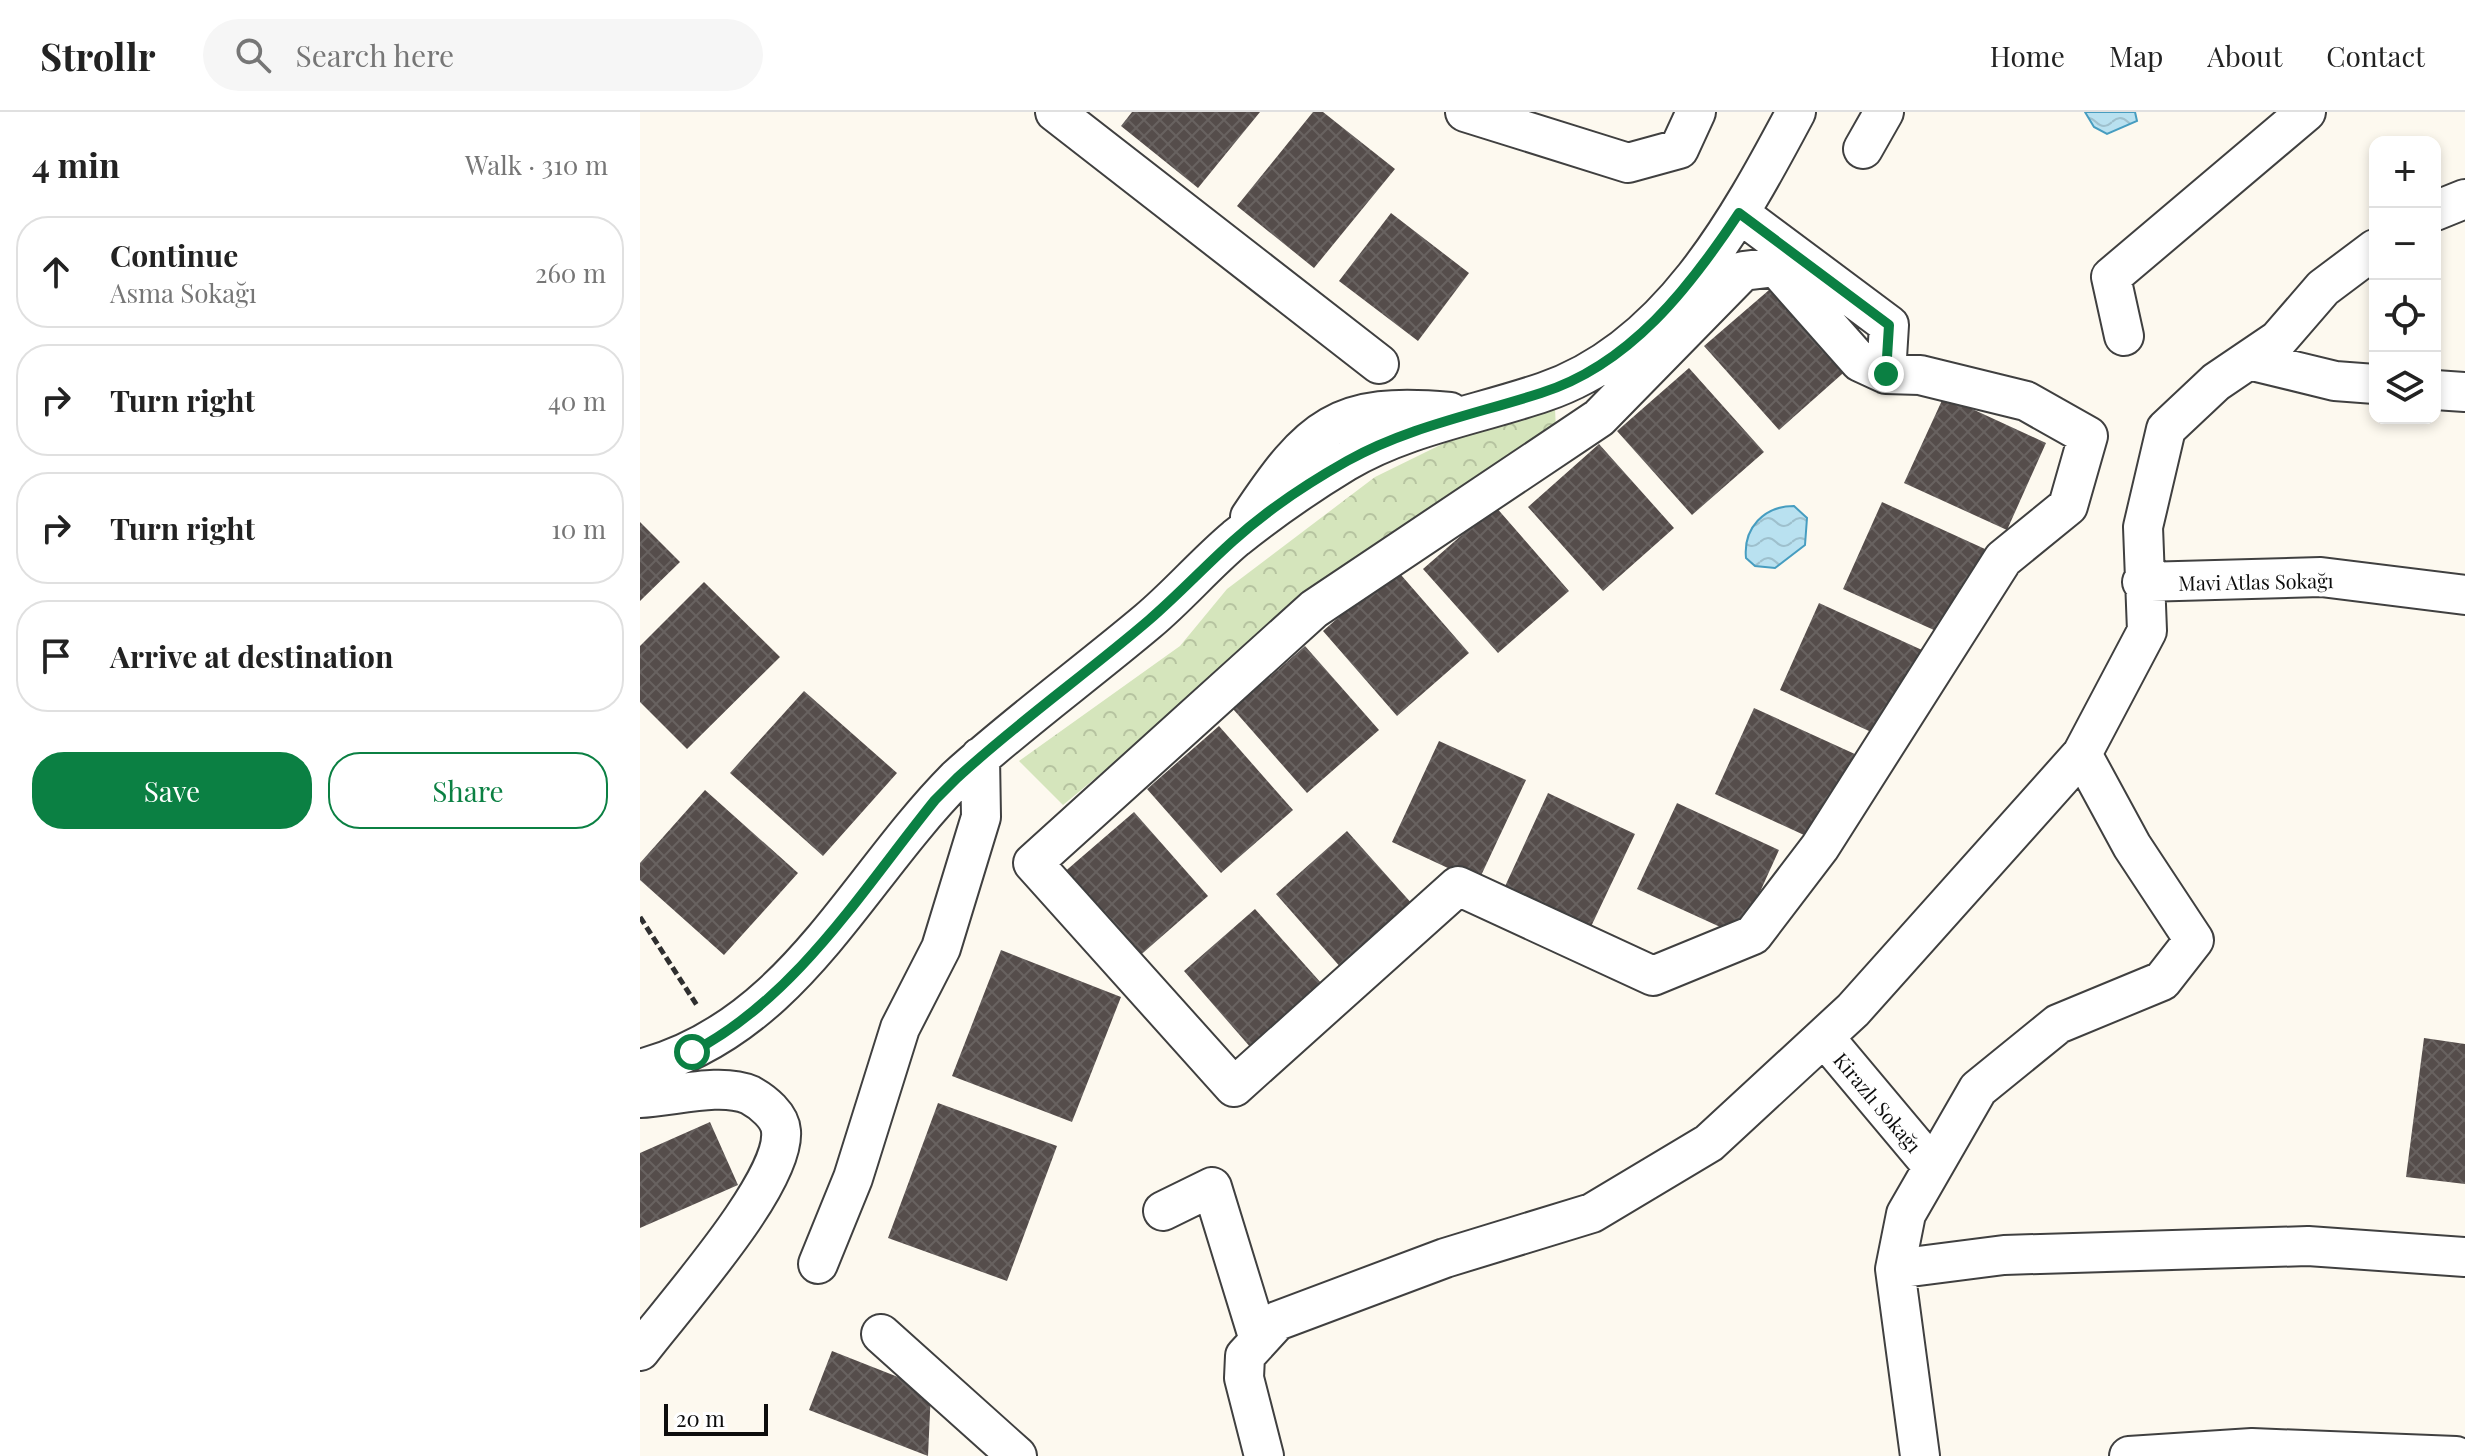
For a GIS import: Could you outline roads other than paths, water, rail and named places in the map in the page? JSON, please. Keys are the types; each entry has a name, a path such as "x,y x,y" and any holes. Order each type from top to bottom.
{"street":[{"path":"1055,112 1379,364"},
{"path":"1465,112 1628,163 1679,149 1696,112"},
{"path":"640,1069 692,1052 718,1038 740,1023 795,972 935,800 980,757 1150,620 1235,539 1298,450 1339,421 1383,409 1465,413 1543,393 1602,365 1624,349 1683,290 1739,213 1796,112"},
{"path":"1863,149 1884,112"},
{"path":"2124,336 2111,277 2306,112"},
{"path":"2441,209 2465,199"},
{"path":"1739,213 1889,325 1886,374"},
{"path":"1264,1456 1244,1378 1245,1356 1277,1321 1445,1258 1592,1213 1709,1143 1853,1010 2082,754 2147,631 2142,582 2143,527 2166,429 2216,382 2278,340 2323,288 2369,254"},
{"path":"1776,267 1860,362 1886,374 1920,375 2026,401 2088,436 2068,506 2003,559 1820,847 1753,935 1653,976 1458,886 1234,1087 1033,863 1314,609 1599,418 1743,271 1776,267"},
{"path":"2249,360 2335,381 2369,384"},
{"path":"2441,390 2465,392"},
{"name":"Mavi Atlas Sokağı","path":"2142,582 2321,577 2465,595"},
{"path":"1920,1456 1895,1269 1906,1214 1978,1089 2058,1024 2162,981 2194,940 2132,846 2082,754"},
{"path":"818,1264 853,1178 900,1028 941,948 981,817 980,757"},
{"name":"Kirazlı Sokağı","path":"1824,1037 1933,1167"},
{"path":"640,1098 717,1091 748,1094 770,1109 781,1128 779,1155 763,1189 640,1351"},
{"path":"1163,1211 1212,1187 1259,1340"},
{"path":"1895,1269 2004,1255 2308,1246 2465,1257"},
{"path":"881,1334 1017,1456"},
{"path":"2129,1456 2252,1448 2456,1456"}],"water":[{"path":"2085,112 2135,112 2137,121 2107,134 2094,127"},
{"path":"1794,506 1807,518 1805,545 1775,568 1755,566 1746,558 1752,528 1773,510"}]}
